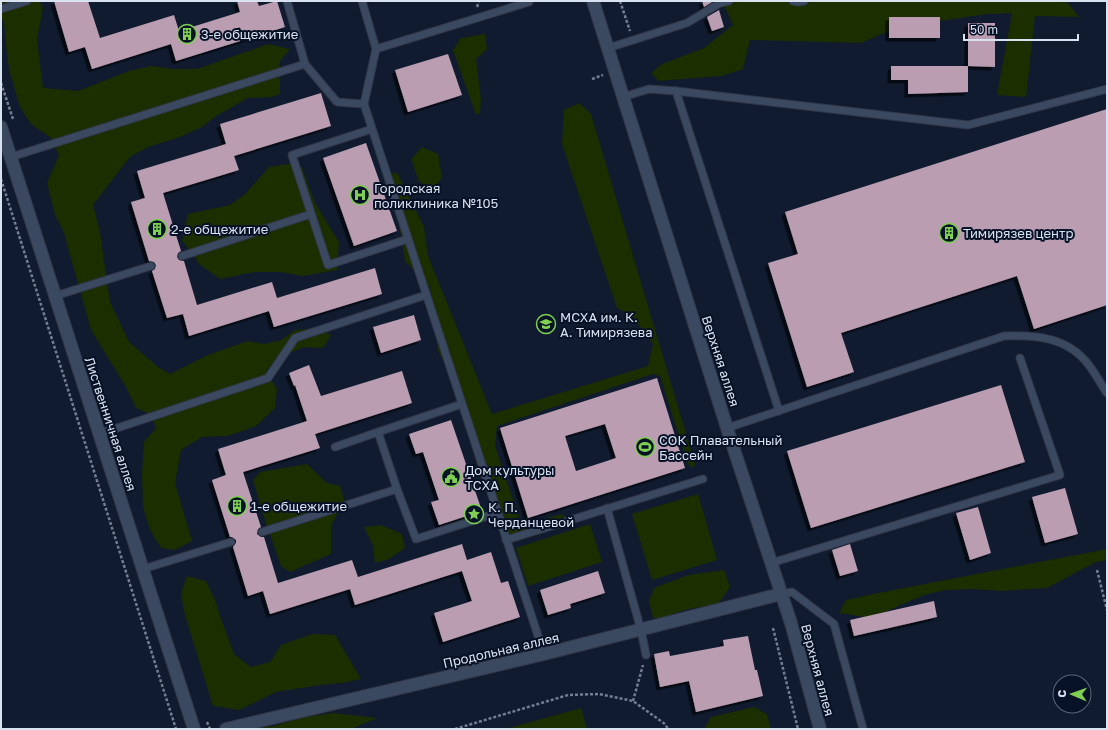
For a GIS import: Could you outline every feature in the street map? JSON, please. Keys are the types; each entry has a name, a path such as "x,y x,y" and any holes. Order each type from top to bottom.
{"street":[{"name":"Верхняя аллея","path":"593,1 727,428 782,594 820,729"},
{"name":"Лиственничная аллея","path":"1,127 194,729"},
{"name":"Продольная аллея","path":"226,729 544,654 782,594"}],"lane":[{"path":"1,9 27,1"},
{"path":"288,1 305,64 336,102 364,104"},
{"path":"362,1 376,49 364,104 544,654"},
{"path":"376,49 530,1"},
{"path":"608,48 687,23 720,3 730,1"},
{"path":"793,1 804,1"},
{"path":"10,157 305,64"},
{"path":"623,97 650,89 676,91 968,125 1107,89"},
{"path":"676,91 780,411"},
{"path":"372,129 292,155 311,214 328,265 408,238"},
{"path":"182,256 311,214"},
{"path":"54,296 151,266"},
{"path":"99,434 268,378 295,338 426,295"},
{"path":"727,428 996,339 1011,336 1026,335 1046,338 1069,347 1088,363 1107,393"},
{"path":"771,563 1060,476 1020,358"},
{"path":"335,447 462,404"},
{"path":"378,432 416,540 497,513"},
{"path":"506,540 703,478"},
{"path":"262,532 397,489"},
{"path":"607,508 641,630 646,655"},
{"path":"143,569 231,542"},
{"path":"782,594 792,592 834,624 863,729"}],"path":[{"path":"620,1 632,40"},
{"path":"592,79 605,74"},
{"path":"1,179 176,729"},
{"path":"1097,570 1107,610"},
{"path":"773,628 798,729"},
{"path":"633,701 646,655"},
{"path":"455,729 568,695 599,694 633,701 665,724 668,729"}],"green space":[{"path":"1,1 39,1 43,8 37,39 43,88 78,91 129,71 152,66 172,69 197,69 268,44 290,49 280,61 280,94 272,97 247,98 216,116 202,127 180,137 148,147 130,157 93,205 100,232 110,302 129,342 158,367 170,374 208,355 248,341 264,344 281,340 295,330 318,328 331,335 323,348 304,347 278,358 266,371 277,389 275,408 256,426 228,436 202,437 181,450 175,483 192,541 175,550 161,548 150,530 143,507 142,474 144,442 156,428 150,414 136,408 126,387 91,330 64,233 55,215 47,183 59,155 51,138 31,124 20,107 10,73 4,23 1,18"},
{"path":"718,1 1064,1 1069,4 1079,17 1035,16 1026,97 997,95 1012,13 988,14 939,21 889,31 861,43 750,40 743,69 722,76 658,81 651,73 662,64 704,48 733,25 726,9"},
{"path":"485,34 487,49 476,59 481,100 480,113 476,115 453,50 461,38"},
{"path":"579,103 591,114 695,464 693,468 688,464 660,376 653,374 497,426 495,446 520,520 534,521 563,514 569,525 512,543 478,472 466,404 438,351 430,287 405,261 391,175 393,172 398,174 424,227 428,256 492,414 648,366 653,344 632,316 617,308 562,144 564,110"},
{"path":"422,147 438,154 442,178 433,188 419,182 411,159"},
{"path":"294,163 302,167 315,203 339,242 337,270 303,276 280,272 255,272 220,279 199,264 182,241 188,214 230,205 245,194 269,167"},
{"path":"307,464 327,483 340,486 344,500 331,526 331,554 290,572 281,566 253,480 260,472"},
{"path":"698,494 717,560 652,580 632,514"},
{"path":"590,524 602,562 528,586 516,548"},
{"path":"381,525 402,534 405,548 389,559 375,563 373,546 364,527"},
{"path":"1107,549 1107,560 1096,562 1047,588 1001,591 973,589 945,590 924,595 871,618 839,613 846,600"},
{"path":"724,570 730,587 718,604 688,609 660,618 653,618 649,601 654,588 688,575"},
{"path":"187,576 206,581 215,600 234,654 251,667 270,662 281,645 312,634 335,635 361,679 276,692 239,710 213,706 184,612 181,593"},
{"path":"754,707 767,714 771,729 704,729 711,717"},
{"path":"581,708 587,729 505,729"},
{"path":"333,713 377,718 351,729 252,729 274,726 305,717"}],"building":[{"name":"3-е общежитие","path":"54,1 88,1 100,38 174,15 179,31 240,12 237,1 257,1 259,6 277,1 285,27 176,61 171,44 92,69 85,47 69,52"},
{"path":"702,1 714,1 704,7"},
{"path":"719,10 724,27 712,31 707,17"},
{"path":"889,17 940,17 940,38 889,38"},
{"path":"968,23 995,23 995,67 968,66"},
{"path":"448,54 462,95 408,112 395,70"},
{"path":"891,66 968,66 968,92 908,94 908,80 891,80"},
{"name":"2-е общежитие","path":"321,93 331,126 234,156 239,170 163,193 181,251 178,253 177,257 179,260 184,261 197,305 272,282 277,298 375,268 382,294 274,327 269,311 189,336 183,314 167,318 152,271 155,269 156,265 154,262 149,261 131,202 145,198 137,171 226,144 220,124"},
{"name":"Тимирязев центр","path":"1107,109 1107,305 1034,329 1017,276 841,333 854,372 807,387 768,263 798,254 785,212"},
{"name":"Городская поликлиника №105","path":"366,143 397,231 354,246 323,158"},
{"path":"414,315 421,340 381,353 373,327"},
{"name":"1-е общежитие","path":"309,365 321,396 402,371 412,403 315,434 320,448 243,472 261,527 258,529 257,534 264,537 278,583 352,560 358,577 462,544 467,560 491,552 501,583 508,581 520,617 443,642 434,613 472,601 462,571 355,605 350,589 270,614 263,591 248,596 233,547 236,540 230,537 212,480 226,475 218,449 307,421 295,385 294,386 289,373"},
{"name":"СОК Плавательный Бассейн","path":"657,378 685,468 528,518 500,428","holes":["605,424 616,458 576,471 565,436"]},
{"path":"1001,385 1025,462 811,528 787,451"},
{"name":"Дом культуры ТСХА","path":"451,420 482,511 439,525 431,502 439,500 423,452 416,454 409,434"},
{"path":"1065,488 1078,534 1045,543 1032,497"},
{"path":"978,507 991,553 970,560 956,513"},
{"path":"850,544 858,571 840,576 832,550"},
{"path":"598,571 605,593 570,604 571,608 548,615 540,590"},
{"path":"934,601 937,617 854,636 850,620"},
{"path":"748,636 755,670 757,670 763,696 696,712 689,681 660,687 654,654 669,651 670,656 724,646 723,640"}],"place":[{"name":"3-е общежитие","path":"187,34"},
{"name":"Городская поликлиника №105","path":"360,195"},
{"name":"2-е общежитие","path":"157,229"},
{"name":"Тимирязев центр","path":"949,233"},
{"name":"МСХА им. К. А. Тимирязева","path":"546,324"},
{"name":"СОК Плавательный Бассейн","path":"645,447"},
{"name":"Дом культуры ТСХА","path":"451,477"},
{"name":"1-е общежитие","path":"237,506"},
{"name":"К. П. Черданцевой","path":"474,514"}]}
